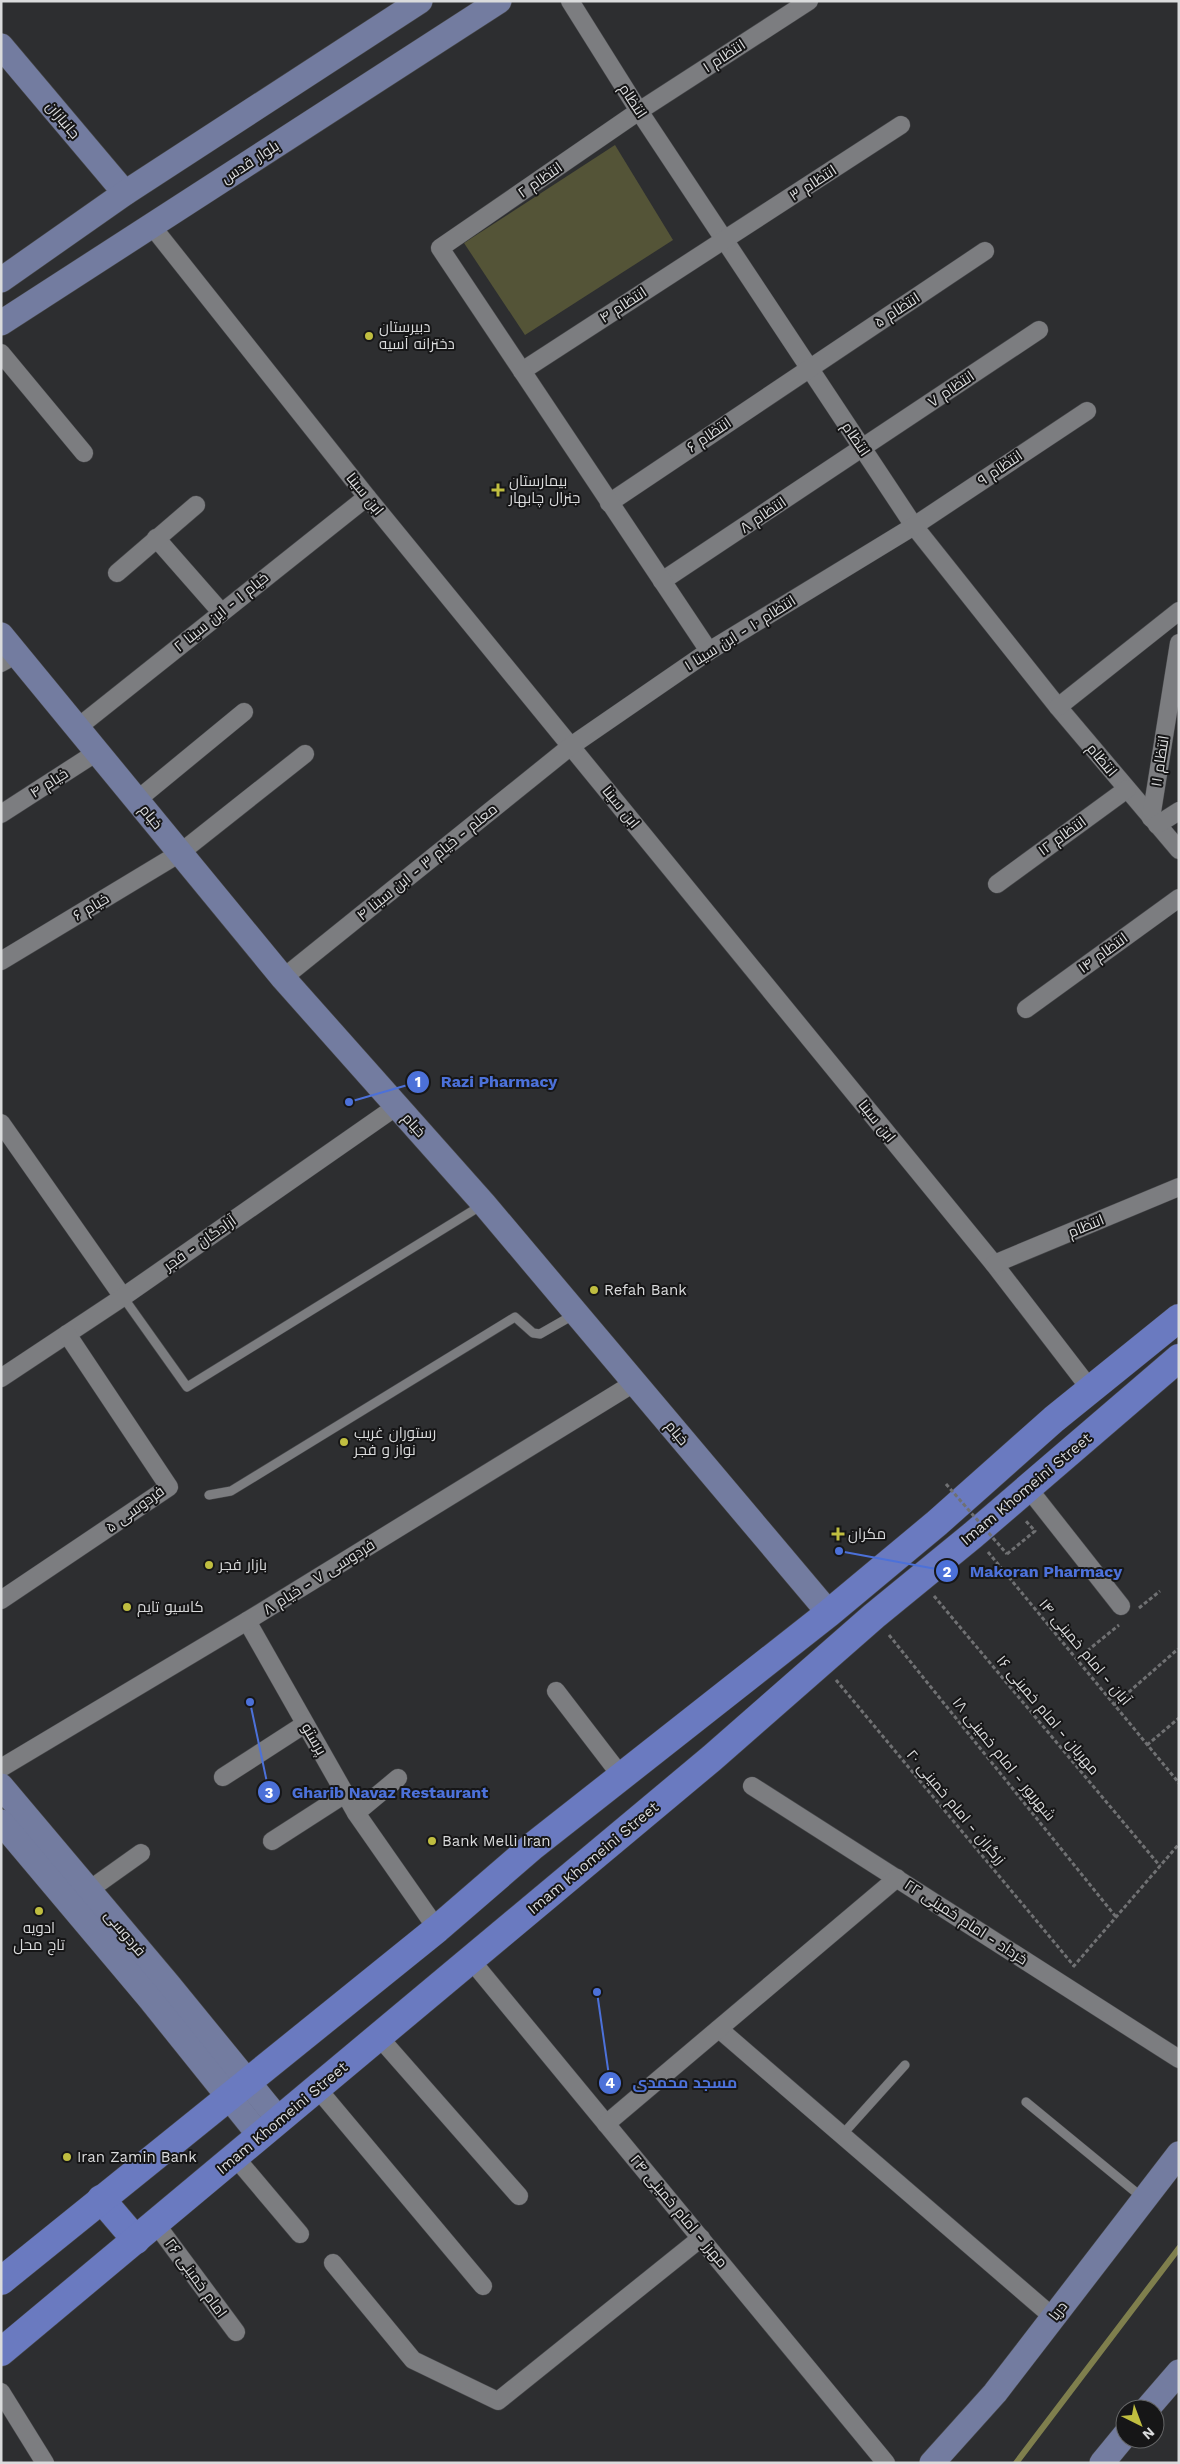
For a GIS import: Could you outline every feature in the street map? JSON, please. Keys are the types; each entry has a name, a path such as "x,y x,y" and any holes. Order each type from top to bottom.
{"main road":[{"path":"1,2280 437,1929 533,1846 829,1613 937,1523 1054,1418 1179,1318"},
{"name":"Imam Khomeini Street","path":"1,2352 712,1758 874,1616 973,1535 1179,1358"},
{"path":"101,2199 146,2232"}],"street":[{"path":"1,280 125,194 420,1"},
{"name":"بلوار قدس","path":"1,323 499,1"},
{"name":"انتظام","path":"570,1 639,111 914,526 1058,707 1179,850"},
{"name":"انتظام ۱","path":"639,111 809,1"},
{"name":"جانبازان","path":"1,46 125,194"},
{"name":"انتظام ۲","path":"522,371 440,248 639,111"},
{"name":"انتظام ۳","path":"726,240 901,125"},
{"name":"ابن سینا","path":"151,225 367,497 994,1264 1091,1390"},
{"name":"انتظام ۴","path":"522,371 726,240"},
{"name":"انتظام ۵","path":"808,368 985,252"},
{"name":"انتظام ۷","path":"863,448 1039,330"},
{"path":"1,352 84,453"},
{"name":"انتظام ۶","path":"610,502 808,368"},
{"path":"522,371 709,651"},
{"name":"انتظام ۹","path":"914,526 1087,411"},
{"name":"انتظام ۸","path":"662,581 863,448"},
{"name":"خیام ۱ - این سینا ۲","path":"77,728 367,497"},
{"path":"117,573 196,505"},
{"name":"انتظام ۱۰ - ابن سینا ۱","path":"571,746 709,651 914,526"},
{"path":"156,538 221,612"},
{"path":"1058,707 1179,611"},
{"name":"خیام","path":"1,635 9,658 77,728 283,978 484,1204 829,1613"},
{"name":"انتظام ۱۱","path":"1154,822 1179,643"},
{"path":"137,800 244,712"},
{"name":"معلم - خیام ۳ - ابن سینا ۴","path":"283,978 571,746"},
{"name":"خیام ۴","path":"1,814 97,752"},
{"name":"خیام ۶","path":"1,961 180,853 306,754"},
{"name":"انتظام ۱۲","path":"997,884 1127,789"},
{"path":"1154,822 1179,811"},
{"name":"انتظام ۱۴","path":"1026,1009 1179,898"},
{"name":"آزادگان - فجر","path":"1,1378 123,1297 397,1106"},
{"path":"1,1123 123,1297"},
{"name":"انتظام","path":"994,1264 1179,1187"},
{"name":"فردوسی ۵","path":"1,1600 170,1487 67,1334"},
{"name":"فردوسی ۷ - خیام ۸","path":"1,1768 247,1620 634,1382"},
{"path":"1028,1488 1121,1606"},
{"name":"پرستو","path":"247,1620 304,1724 356,1813 437,1929"},
{"path":"556,1691 622,1777"},
{"path":"223,1777 304,1724"},
{"path":"356,1813 398,1778"},
{"name":"فردوسی","path":"1,1786 89,1890 238,2089"},
{"name":"خرداد - امام خمینی ۲۲","path":"752,1786 1179,2059"},
{"path":"272,1840 345,1794"},
{"name":"فردوسی","path":"1,1822 150,1999 238,2089"},
{"path":"89,1890 141,1853"},
{"path":"606,2124 897,1878"},
{"name":"مهرز - امام خمینی ۲۴","path":"471,1960 886,2463"},
{"path":"719,2028 1053,2317"},
{"path":"379,2037 519,2196"},
{"path":"317,2088 483,2286"},
{"path":"238,2089 269,2128"},
{"name":"دریا","path":"932,2463 995,2393 1179,2154"},
{"path":"235,2156 300,2234"},
{"name":"امام خمینی ۲۶","path":"146,2232 236,2332"},
{"path":"333,2263 413,2360 498,2401 701,2238"},
{"path":"1156,2399 1179,2372"},
{"path":"1,2392 45,2463"},
{"path":"1102,2463 1115,2447"}],"lane":[{"path":"123,1297 187,1387 484,1204"},
{"path":"209,1495 231,1491 515,1317 533,1333 540,1334 576,1313"},
{"path":"842,2135 905,2065"},
{"path":"1026,2102 1144,2199"}],"path":[{"path":"946,1484 1007,1554 1035,1531"},
{"name":"آبان - امام خمینی ۱۴","path":"973,1535 1179,1783"},
{"name":"مهربان - امام خمینی ۱۶","path":"919,1578 1160,1866"},
{"name":"شهریور - امام خمینی ۱۸","path":"874,1616 1116,1916"},
{"path":"1114,1705 1178,1649"},
{"name":"زرگران - امام خمینی ۲۰","path":"821,1662 1074,1966"},
{"path":"1147,1744 1179,1718"},
{"path":"1060,1982 1179,1844"}],"green space":[{"path":"615,145 673,240 525,335 464,243"}],"waterway":[{"path":"1016,2463 1179,2248"}],"place":[{"name":"دبیرستان دخترانه آسیه","path":"369,336"},
{"name":"بیمارستان جنرال چابهار","path":"498,490"},
{"name":"Razi Pharmacy","path":"349,1102"},
{"name":"Refah Bank","path":"594,1290"},
{"name":"رستوران غریب نواز و فجر","path":"344,1442"},
{"name":"مکران","path":"838,1534"},
{"name":"Makoran Pharmacy","path":"839,1551"},
{"name":"بازار فجر","path":"209,1565"},
{"name":"کاسیو تایم","path":"127,1607"},
{"name":"Gharib Navaz Restaurant","path":"250,1702"},
{"name":"Bank Melli Iran","path":"432,1841"},
{"name":"ادویه تاج محل","path":"39,1911"},
{"name":"مسجد محمدی","path":"597,1992"},
{"name":"Iran Zamin Bank","path":"67,2157"}]}
